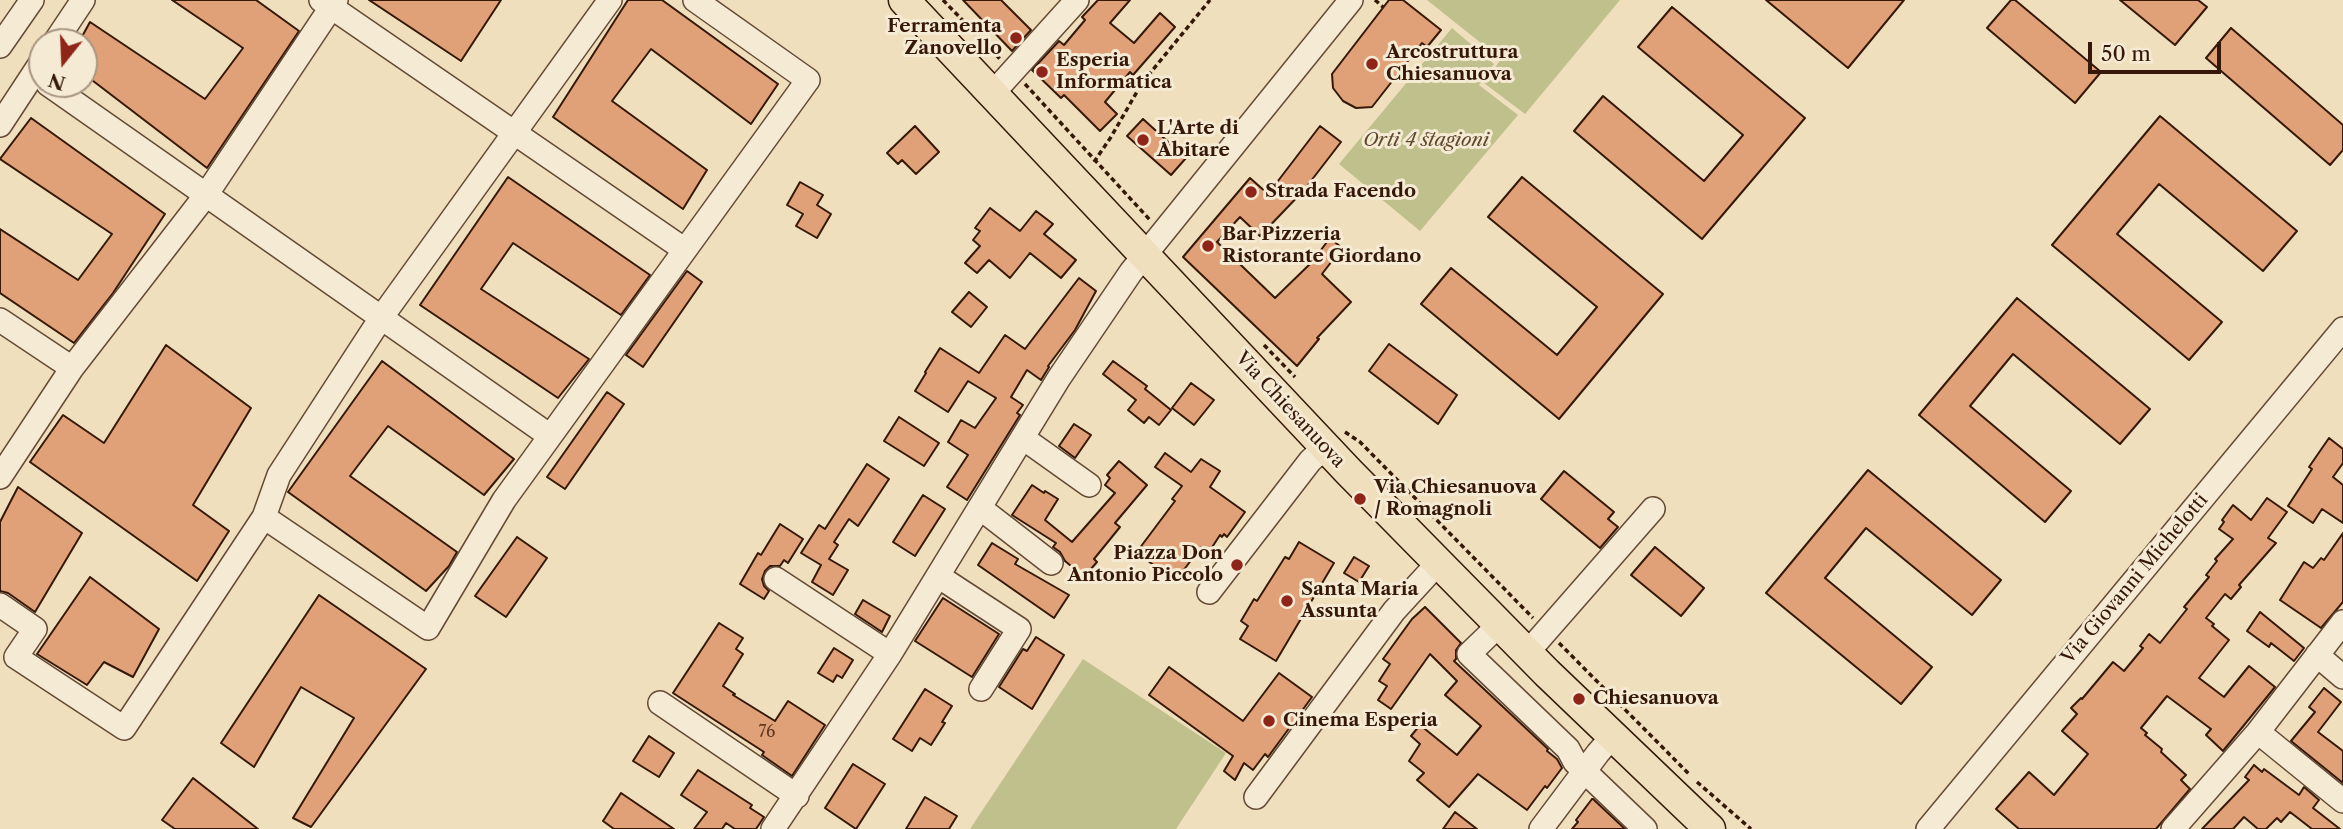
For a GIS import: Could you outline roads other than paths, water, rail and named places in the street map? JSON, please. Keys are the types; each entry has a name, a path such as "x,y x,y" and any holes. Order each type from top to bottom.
{"main road":[{"name":"Via Chiesanuova","path":"904,0 993,93 1084,170 1144,254 1334,439 1439,562 1499,625 1546,658 1612,737 1699,825"}],"street":[{"path":"0,46 32,0"},
{"path":"64,28 83,0"},
{"path":"0,605 35,629 16,657 124,728 264,517 279,475 381,318 610,0"},
{"path":"264,517 428,628 504,500 808,80 695,0"},
{"path":"993,93 1077,0"},
{"path":"773,829 890,654 1059,378 1144,254 1351,0"},
{"path":"0,477 72,368 206,195 329,2 685,250"},
{"path":"0,125 28,92"},
{"path":"73,98 206,195 550,436"},
{"path":"0,320 72,368"},
{"name":"Via Giovanni Michelotti","path":"1928,829 2343,329"},
{"path":"1023,438 1089,485"},
{"path":"1209,592 1310,461 1334,439"},
{"path":"980,508 1051,563"},
{"path":"1519,700 1653,509"},
{"path":"1256,797 1394,611 1439,562"},
{"path":"938,576 1019,629 981,689"},
{"path":"776,579 890,654"},
{"path":"2173,829 2258,732 2343,622"},
{"path":"1499,625 1469,654 1519,700 1568,749 1575,762 1645,829"},
{"path":"2317,655 2343,677"},
{"path":"660,703 797,796"},
{"path":"2258,732 2343,802"},
{"path":"1541,829 1612,737"}],"place":[{"name":"Ferramenta Zanovello","path":"1016,38"},
{"name":"Arcostruttura Chiesanuova","path":"1372,64"},
{"name":"Esperia Informatica","path":"1042,72"},
{"name":"L'Arte di Abitare","path":"1143,140"},
{"name":"Strada Facendo","path":"1251,192"},
{"name":"Bar Pizzeria Ristorante Giordano","path":"1208,246"},
{"name":"Via Chiesanuova / Romagnoli","path":"1360,499"},
{"name":"Piazza Don Antonio Piccolo","path":"1237,565"},
{"name":"Santa Maria Assunta","path":"1287,601"},
{"name":"Chiesanuova","path":"1579,699"},
{"name":"Cinema Esperia","path":"1269,721"}],"park label":[{"name":"Orti 4 stagioni","path":"1426,141"}]}
